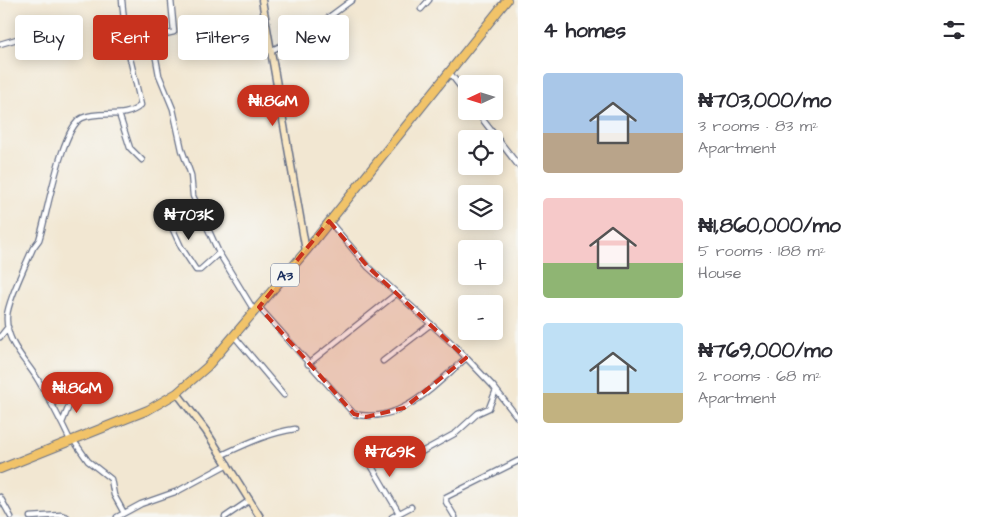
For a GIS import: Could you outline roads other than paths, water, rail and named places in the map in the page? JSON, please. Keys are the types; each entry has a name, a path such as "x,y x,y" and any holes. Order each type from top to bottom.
{"highway":[{"name":"A3","path":"0,469 148,410 177,393 207,367 306,251 507,0"}],"street":[{"path":"122,0 123,15"},
{"path":"168,33 174,32 171,0"},
{"path":"262,0 306,251"},
{"path":"270,51 306,34 352,0"},
{"path":"421,9 430,0"},
{"path":"0,44 15,40"},
{"path":"124,513 114,495 111,479 88,460 73,441 38,379 13,343 8,327 7,314 24,268 42,232 54,179 68,136 79,120 84,117 132,112 141,104 130,60"},
{"path":"156,60 159,75 173,109 182,150 191,175 193,196 219,253 257,310 354,414 373,416 392,414 404,408 466,358"},
{"path":"449,72 458,84"},
{"path":"119,114 130,148 142,160"},
{"path":"483,120 518,165"},
{"path":"164,210 181,247 196,270 200,270 219,253"},
{"path":"329,221 368,267 466,358 496,390 518,418"},
{"path":"308,364 396,294"},
{"path":"383,360 431,324"},
{"path":"0,337 8,327"},
{"path":"234,336 284,395"},
{"path":"407,460 456,433 478,413 489,408 496,390"},
{"path":"177,393 193,411 260,517"},
{"path":"62,423 73,396"},
{"path":"222,455 258,438 295,429"},
{"path":"364,453 399,513"},
{"path":"455,517 446,502 446,497 518,461"},
{"path":"117,517 141,504 178,491 228,464"},
{"path":"0,497 11,517"},
{"path":"225,517 250,500"},
{"path":"392,517 411,507"},
{"path":"30,517 62,514 67,517"}]}
